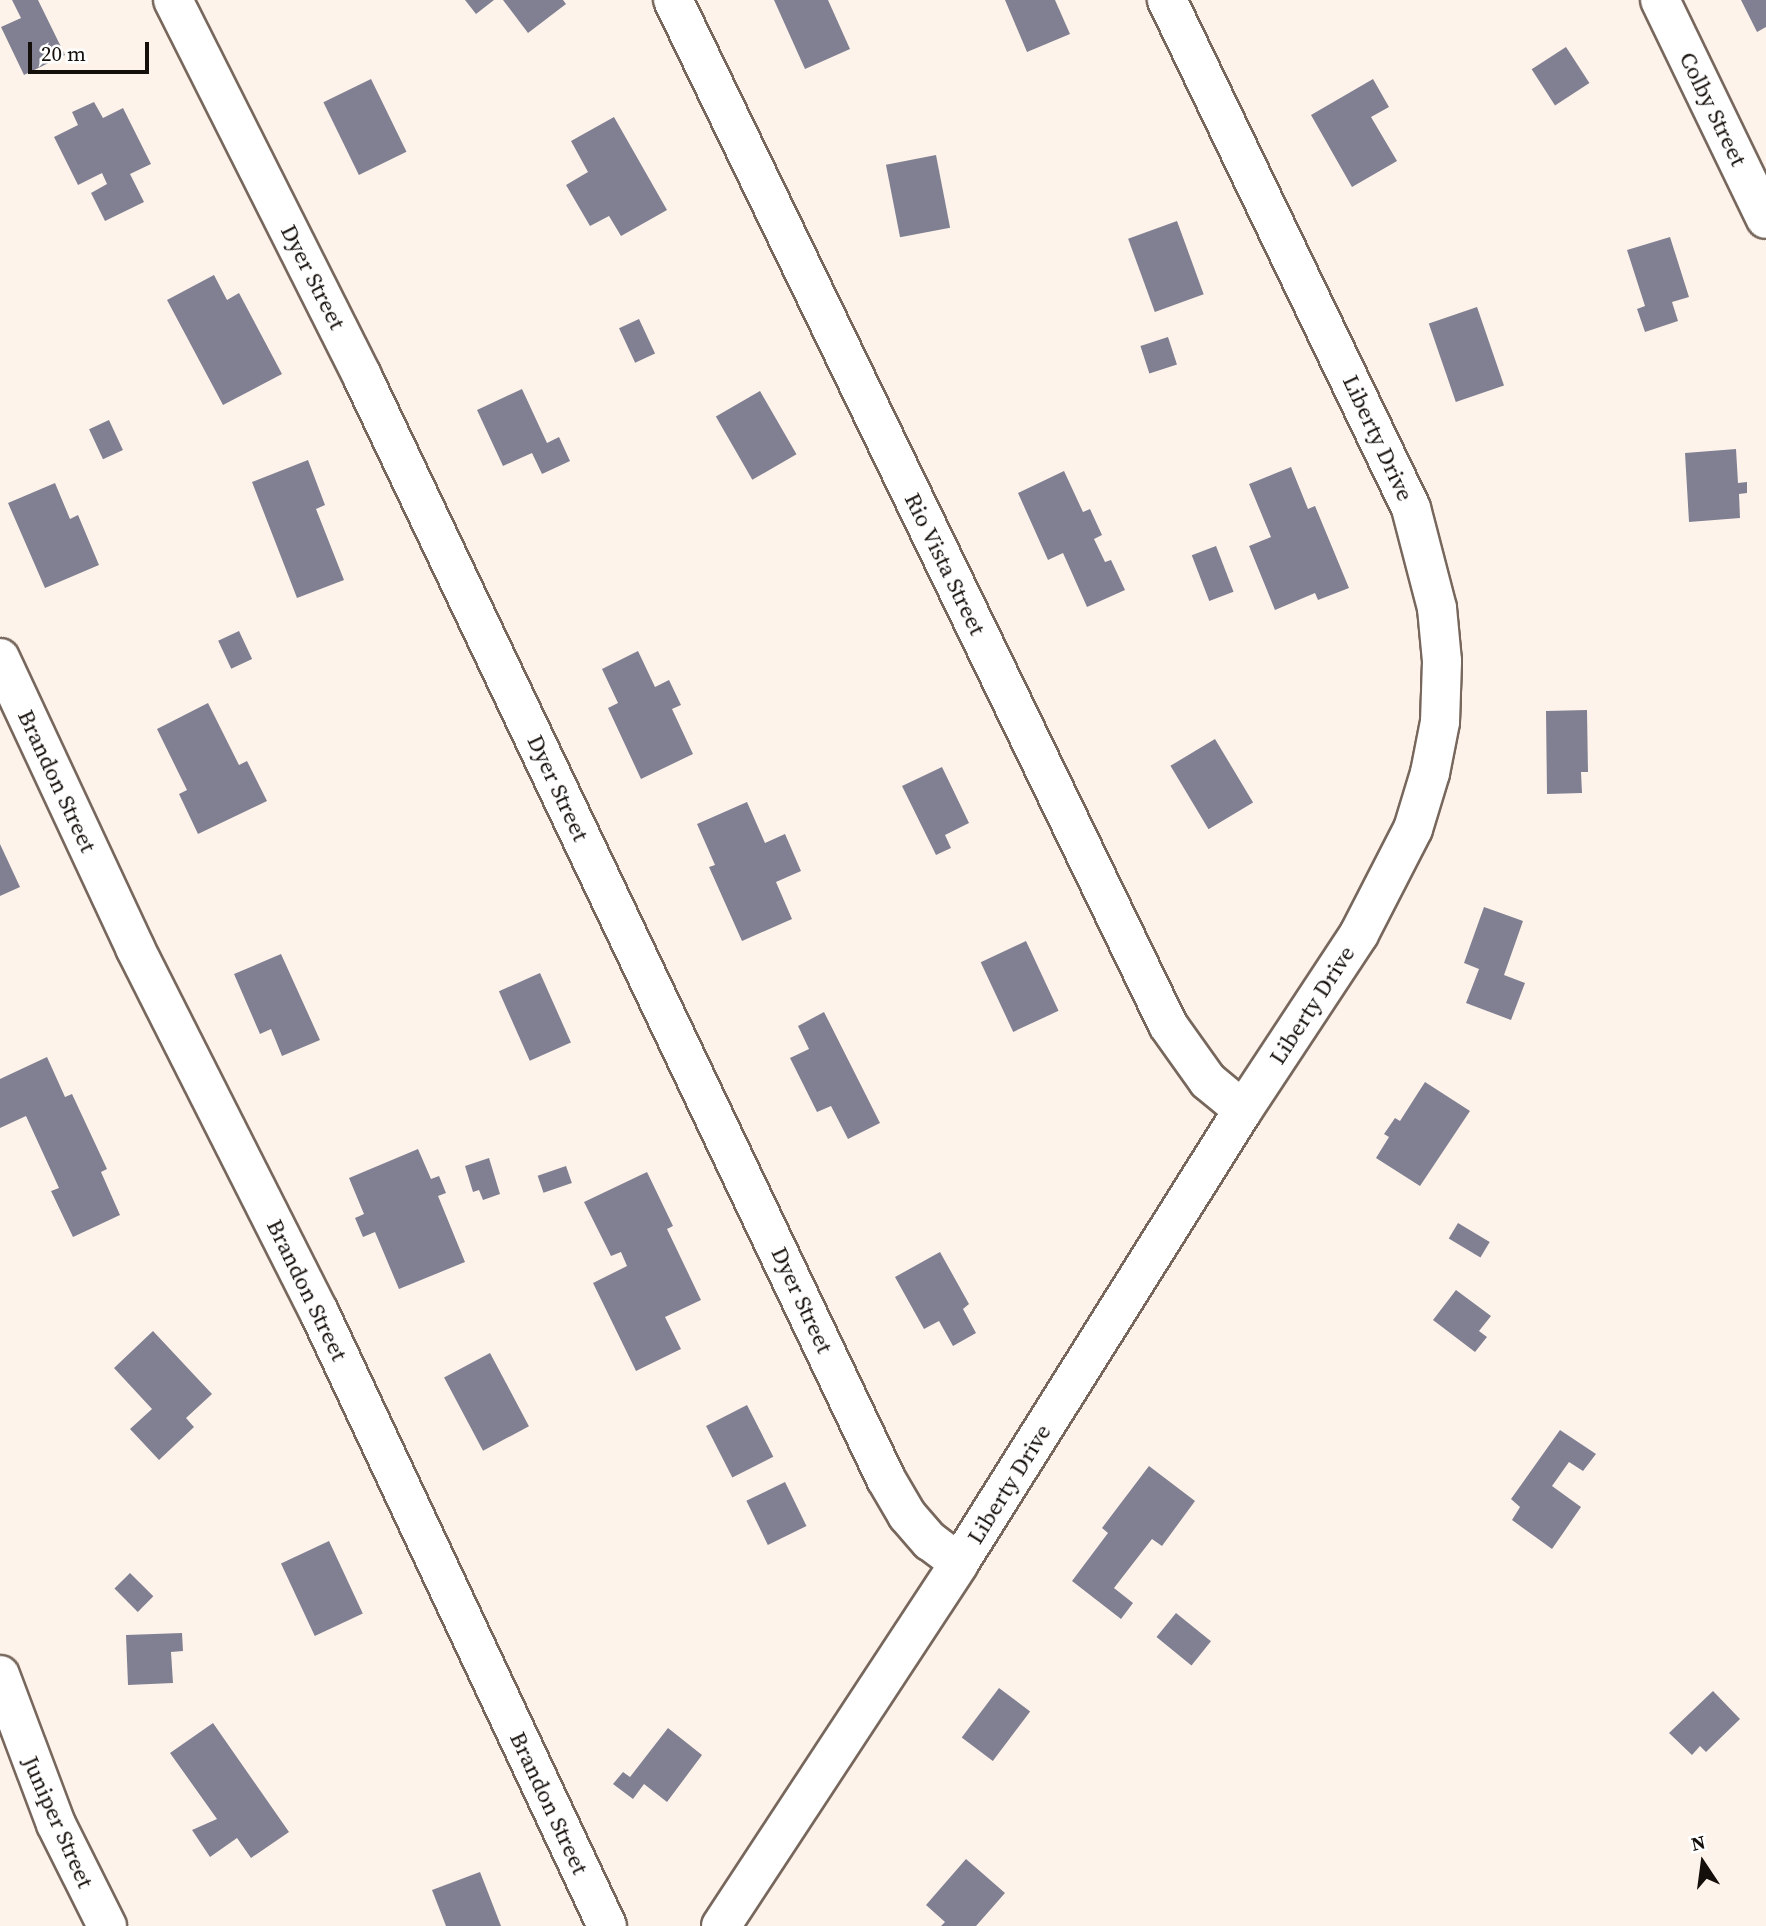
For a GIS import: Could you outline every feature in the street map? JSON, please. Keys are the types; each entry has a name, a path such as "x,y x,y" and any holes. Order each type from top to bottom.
{"street":[{"name":"Dyer Street","path":"173,0 368,388 887,1479 907,1515 930,1541 959,1563"},
{"name":"Rio Vista Street","path":"673,0 1168,1025 1208,1081 1243,1110"},
{"name":"Liberty Drive","path":"721,1926 959,1563 1243,1110 1359,934 1413,829 1430,773 1440,722 1442,661 1437,608 1411,508 1167,0"},
{"name":"Colby Street","path":"1660,0 1766,219"},
{"name":"Brandon Street","path":"0,658 135,948 319,1312 607,1926"},
{"name":"Juniper Street","path":"0,1675 56,1824 107,1926"}],"building":[{"path":"12,0 38,0 65,55 24,75 1,27 21,18"},
{"path":"465,0 494,0 476,14"},
{"path":"503,0 563,0 566,4 528,33"},
{"path":"774,0 828,0 850,49 805,69"},
{"path":"1005,0 1055,0 1070,34 1027,52"},
{"path":"1741,0 1766,0 1766,27 1757,32"},
{"path":"1566,47 1589,83 1555,105 1532,69"},
{"path":"371,79 407,152 359,175 323,102"},
{"path":"1373,79 1389,107 1371,117 1397,161 1352,187 1311,115"},
{"path":"94,102 103,118 123,108 151,164 130,174 144,202 105,221 91,193 107,184 102,173 78,185 54,137 78,125 72,112"},
{"path":"614,117 667,210 621,236 609,216 590,226 566,185 588,172 571,141"},
{"path":"936,155 950,228 900,237 886,165"},
{"path":"1177,221 1204,294 1155,312 1128,239"},
{"path":"1670,237 1689,297 1672,302 1678,321 1645,332 1637,309 1645,306 1627,250"},
{"path":"214,275 227,300 239,293 282,374 223,405 167,300"},
{"path":"1477,307 1504,385 1456,402 1429,324"},
{"path":"639,319 655,353 635,363 619,328"},
{"path":"1168,337 1177,365 1149,374 1140,346"},
{"path":"522,389 547,443 559,437 570,461 542,474 532,453 503,466 477,410"},
{"path":"760,391 797,454 752,480 716,416"},
{"path":"109,420 123,450 103,459 89,429"},
{"path":"1736,449 1738,483 1747,482 1747,493 1739,494 1740,518 1689,522 1685,453"},
{"path":"308,460 325,505 316,509 344,580 297,598 252,482"},
{"path":"1291,467 1308,509 1315,506 1349,588 1318,600 1315,593 1275,610 1249,546 1271,537 1249,484"},
{"path":"1064,471 1083,512 1090,509 1102,535 1094,539 1105,562 1111,560 1125,590 1087,607 1063,553 1048,560 1018,493"},
{"path":"55,483 70,519 78,515 99,565 45,588 8,503"},
{"path":"1216,546 1234,592 1209,601 1192,555"},
{"path":"239,631 252,659 231,669 218,641"},
{"path":"638,651 655,687 669,680 681,705 672,709 693,754 641,779 608,708 618,703 602,669"},
{"path":"208,703 239,765 247,761 267,801 198,834 179,794 187,790 157,729"},
{"path":"1587,710 1588,772 1581,772 1582,793 1547,794 1546,711"},
{"path":"1215,739 1253,802 1209,829 1170,766"},
{"path":"942,767 969,823 945,835 951,848 936,855 902,786"},
{"path":"747,802 765,843 785,834 801,871 776,882 792,919 742,941 709,867 715,865 697,824"},
{"path":"0,844 20,887 0,896"},
{"path":"1484,907 1523,921 1504,975 1525,983 1511,1020 1466,1003 1479,969 1464,963"},
{"path":"1026,941 1059,1011 1013,1032 981,962"},
{"path":"281,954 320,1040 282,1056 271,1029 260,1034 234,974"},
{"path":"540,973 571,1042 530,1061 499,991"},
{"path":"824,1012 880,1123 848,1139 831,1106 817,1112 790,1058 809,1049 798,1026"},
{"path":"47,1057 65,1097 72,1094 107,1169 101,1172 120,1215 73,1237 51,1191 59,1188 26,1116 0,1128 0,1079"},
{"path":"1425,1082 1470,1111 1420,1186 1376,1158 1389,1137 1384,1134 1395,1118 1400,1121"},
{"path":"418,1149 431,1179 439,1176 446,1193 438,1196 465,1262 399,1289 375,1232 363,1237 355,1218 364,1214 349,1178"},
{"path":"489,1158 500,1194 483,1200 479,1190 473,1192 465,1166"},
{"path":"566,1166 572,1183 543,1193 538,1176"},
{"path":"647,1172 673,1226 667,1229 701,1300 665,1317 681,1349 636,1371 593,1283 627,1266 621,1252 611,1256 584,1202"},
{"path":"1458,1223 1490,1242 1480,1257 1449,1238"},
{"path":"940,1252 969,1304 963,1309 976,1333 953,1346 939,1321 924,1329 895,1277"},
{"path":"1456,1290 1491,1316 1479,1331 1487,1337 1475,1352 1433,1320"},
{"path":"153,1331 212,1394 186,1418 194,1427 159,1460 130,1429 152,1409 114,1368"},
{"path":"490,1353 529,1426 483,1451 444,1377"},
{"path":"747,1405 773,1457 732,1478 706,1426"},
{"path":"1560,1430 1596,1454 1583,1471 1569,1462 1552,1486 1581,1507 1552,1549 1512,1520 1520,1507 1511,1499"},
{"path":"1149,1466 1195,1501 1162,1546 1152,1539 1114,1588 1133,1603 1121,1619 1072,1581 1108,1533 1102,1528"},
{"path":"785,1482 806,1526 768,1545 746,1501"},
{"path":"329,1541 363,1614 315,1636 281,1563"},
{"path":"130,1573 153,1596 138,1612 114,1589"},
{"path":"1176,1613 1211,1641 1191,1665 1156,1637"},
{"path":"182,1633 183,1651 171,1652 173,1683 128,1685 126,1635"},
{"path":"999,1688 1030,1711 993,1761 962,1738"},
{"path":"1713,1691 1740,1719 1706,1752 1700,1746 1692,1755 1669,1733"},
{"path":"213,1723 289,1832 251,1858 237,1838 210,1857 192,1830 217,1819 170,1753"},
{"path":"668,1728 702,1755 667,1802 644,1784 633,1799 613,1784 623,1772 630,1777"},
{"path":"966,1859 1005,1893 976,1926 941,1926 945,1922 926,1905"},
{"path":"480,1872 501,1926 446,1926 432,1890"}]}
